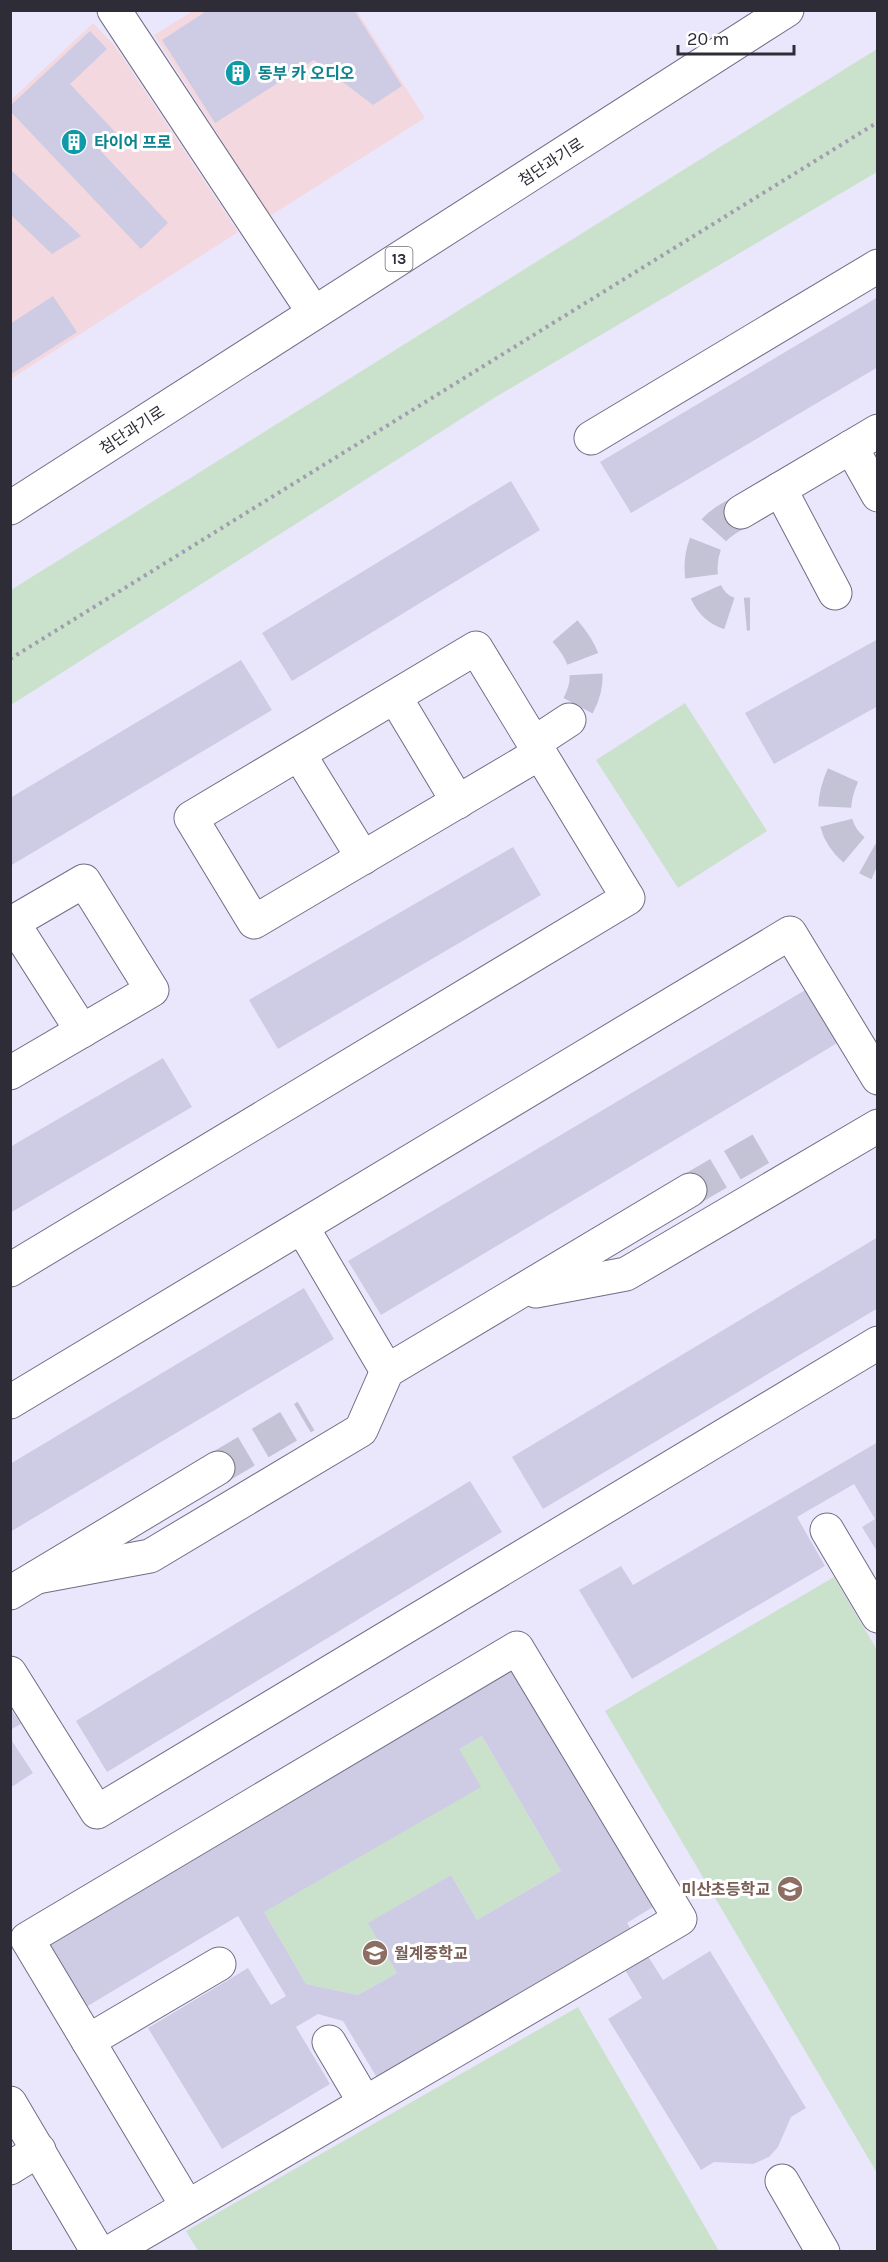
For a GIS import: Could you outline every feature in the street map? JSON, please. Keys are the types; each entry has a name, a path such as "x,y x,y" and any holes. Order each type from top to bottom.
{"main road":[{"path":"114,10 314,313"},
{"name":"첨단과기로","path":"10,508 788,10"},
{"path":"591,438 878,266"},
{"path":"741,512 864,439 878,495"},
{"path":"780,489 835,593"},
{"path":"10,1270 628,897 537,748 476,648 191,818 254,922 458,802 537,748 569,720"},
{"path":"395,697 458,802"},
{"path":"299,754 363,858"},
{"path":"10,1073 153,990 84,881 12,923 82,1031"},
{"path":"10,1402 790,933 878,1078"},
{"path":"513,1295 626,1274 878,1126"},
{"path":"24,1585 150,1556 361,1430 387,1371 690,1190"},
{"path":"302,1227 387,1371"},
{"path":"10,1673 97,1812 878,1343"},
{"path":"24,1585 218,1468"},
{"path":"827,1530 878,1616"},
{"path":"110,2252 680,1919 517,1648 27,1939 20,1950 88,2041 187,2206"},
{"path":"88,2041 219,1964"},
{"path":"329,2042 365,2103"},
{"path":"10,2103 98,2252"},
{"path":"10,2168 39,2150"},
{"path":"782,2181 823,2252"}],"path":[{"path":"10,659 878,122"}],"shaded area":[{"path":"193,11 357,11 425,118 270,216 154,35"},
{"path":"93,23 115,46 238,232 11,379 11,100"}],"green space":[{"path":"877,49 877,172 494,398 11,705 11,590"},
{"path":"685,703 767,831 678,888 596,760"},
{"path":"834,1577 877,1650 877,2173 605,1711"},
{"path":"482,1736 561,1871 477,1920 451,1875 369,1923 397,1973 358,1995 306,1984 264,1912 459,1749"},
{"path":"578,2007 719,2251 198,2251 186,2231"}],"building":[{"name":"동부 카 오디오","path":"208,10 354,10 402,86 373,105 314,60 215,123 162,40"},
{"name":"타이어 프로","path":"90,31 107,49 70,84 117,134 100,150 168,223 141,249 10,111 10,106"},
{"path":"10,169 81,236 52,254 10,214"},
{"path":"53,296 77,332 10,375 10,324"},
{"path":"878,297 878,367 631,513 600,462"},
{"path":"511,481 540,530 292,681 262,633"},
{"path":"878,639 878,706 774,764 745,713"},
{"path":"241,660 272,710 10,866 10,798"},
{"path":"513,847 541,895 278,1049 249,1000"},
{"path":"812,986 844,1039 381,1315 348,1261"},
{"path":"163,1058 192,1107 10,1213 10,1147"},
{"path":"878,1237 878,1308 543,1509 512,1457"},
{"path":"304,1288 334,1339 10,1532 10,1464"},
{"path":"878,1442 878,1553 862,1527 875,1519 854,1484 797,1517 825,1566 632,1679 579,1590 621,1566 633,1585"},
{"path":"470,1481 502,1532 107,1772 76,1721"},
{"path":"515,1662 661,1902 627,1923 663,1980 710,1951 806,2108 791,2117 778,2147 769,2157 753,2164 714,2162 701,2170 608,2019 642,1998 608,1942 379,2081 343,2021 318,2014 296,2027 330,2084 222,2149 148,2028 248,1968 271,2005 286,1996 238,1916 86,2007 48,1945","holes":["482,1736 561,1871 477,1920 451,1875 368,1923 397,1973 358,1995 306,1984 264,1912 481,1787 459,1749"]},
{"path":"10,1708 21,1724 10,1730"},
{"path":"10,1738 33,1773 10,1788"}],"tunnel":[{"path":"741,512 723,522 708,538 704,548 701,571 706,593 712,602 733,615 750,614"},
{"path":"565,631 580,653 586,675 582,697 569,720"},
{"path":"843,775 835,804 838,828 852,848 878,864"},
{"path":"690,1190 762,1148"},
{"path":"218,1468 306,1416"}],"place":[{"name":"동부 카 오디오","path":"238,73"},
{"name":"타이어 프로","path":"74,142"},
{"name":"미산초등학교","path":"790,1889"},
{"name":"월계중학교","path":"375,1953"}]}
